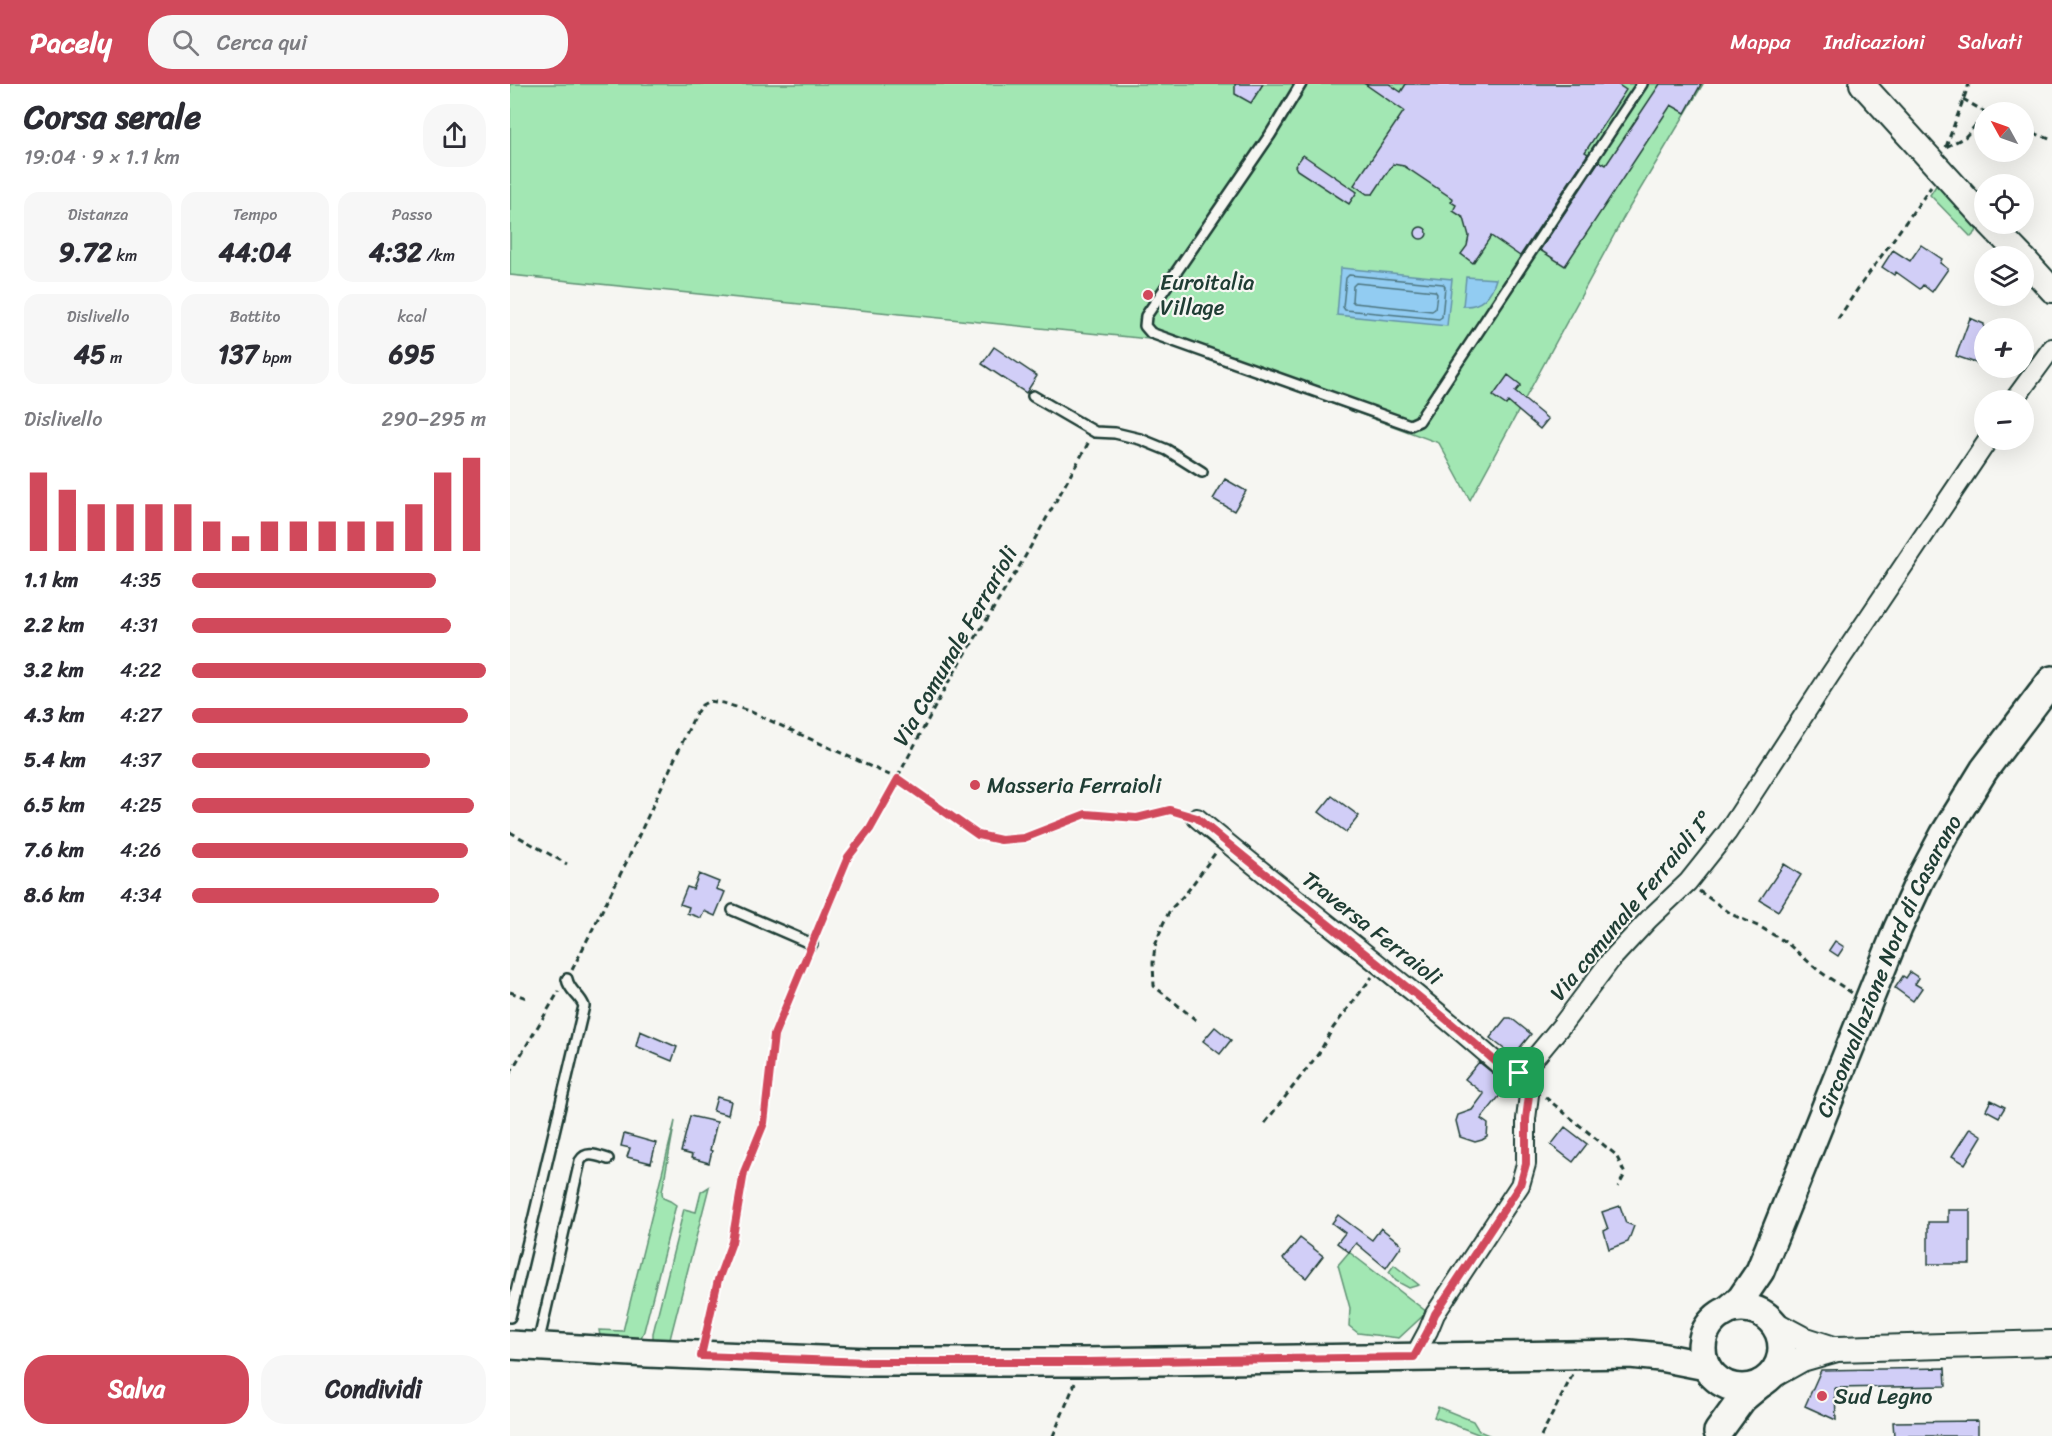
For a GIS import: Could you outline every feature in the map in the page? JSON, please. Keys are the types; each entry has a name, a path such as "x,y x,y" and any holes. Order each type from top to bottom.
{"main road":[{"name":"Circonvallazione Nord di Casarano","path":"1760,1271 1898,928 1919,882 1944,835 1984,770 2052,680"},
{"path":"1630,1354 1673,1344 1720,1315 1741,1299 1760,1271"},
{"path":"1718,1434 1742,1399 1764,1381 1780,1362 1781,1341 1757,1297 1760,1271"},
{"path":"1718,1434 1719,1413 1702,1352 1704,1336 1720,1315 1741,1308 1759,1312 1770,1320"},
{"path":"510,1345 701,1356 868,1362 1084,1362 1630,1354 1660,1357 1708,1370 1728,1386 1739,1388 1764,1381"}],"street":[{"path":"1862,84 1943,158 1974,203"},
{"path":"1999,234 2011,246"},
{"path":"2034,271 2052,290"},
{"path":"2021,390 2052,348"},
{"name":"Via comunale Ferraioli I°","path":"1523,1080 1556,1032 1610,962 1649,919 1688,882 1727,833 1981,450"},
{"name":"Traversa Ferraioli","path":"1197,818 1439,1012 1504,1069 1523,1080"},
{"path":"1414,1357 1435,1314 1520,1185 1526,1164 1526,1119 1529,1095 1523,1080"},
{"path":"1770,1320 1803,1339 1837,1349"},
{"path":"1764,1381 1802,1359 1837,1349 2052,1343"}],"lane":[{"path":"1301,84 1270,135 1146,316 1145,326 1151,333 1410,425 1419,421 1642,84"},
{"path":"1033,396 1095,432 1115,433 1167,450 1202,472"},
{"path":"733,910 812,944"},
{"path":"510,1317 584,1006 581,999 568,986 567,979"},
{"path":"538,1346 580,1161 588,1154 608,1159"}],"path":[{"path":"1838,319 1858,287 1930,187 1943,158 1969,84"},
{"path":"1963,99 1974,106"},
{"path":"1943,158 1974,127"},
{"path":"2034,133 2052,140"},
{"name":"Via Comunale Ferrarioli","path":"701,1356 718,1280 732,1242 744,1172 764,1123 774,1035 848,857 870,829 946,686 1022,562 1095,432"},
{"path":"510,1073 567,979 632,850 696,713 702,705 709,701 749,711 898,779 978,835 1001,840 1024,838 1086,814 1137,818 1170,810 1197,818"},
{"path":"510,832 567,864"},
{"path":"1196,1020 1154,986 1155,946 1170,910 1224,840"},
{"path":"1688,882 1733,915 1762,928 1787,943 1819,971 1852,993"},
{"path":"1264,1123 1319,1053 1332,1028 1380,966"},
{"path":"510,992 529,999"},
{"path":"1523,1080 1616,1155 1625,1174 1618,1188"},
{"path":"1541,1436 1558,1399 1571,1378 1580,1355"},
{"path":"1053,1436 1084,1362"}],"green space":[{"name":"Euroitalia Village","path":"510,84 1703,84 1626,213 1470,500 1439,443 1159,340 510,275"},
{"path":"1939,181 1974,220 1974,234 1971,237 1930,195"},
{"path":"675,1121 662,1192 663,1198 676,1205 644,1331 640,1340 603,1339 599,1330 623,1331"},
{"path":"709,1187 669,1343 659,1343 653,1339 653,1333 684,1209 696,1212 701,1192"},
{"path":"1349,1252 1427,1312 1399,1338 1358,1333 1349,1326 1350,1308 1338,1265"},
{"path":"1394,1265 1419,1285 1409,1288 1396,1281 1389,1272"},
{"path":"1438,1407 1473,1421 1479,1431 1491,1436 1483,1436 1434,1417"}],"water":[{"path":"1341,268 1452,279 1447,326 1337,315"},
{"path":"1466,277 1496,279 1491,291 1484,299 1475,305 1463,306"}],"building":[{"path":"1235,84 1263,84 1251,103 1235,94"},
{"path":"1365,84 1389,84 1401,92 1406,84 1617,84 1626,90 1585,152 1588,154 1520,256 1491,236 1473,263 1461,254 1467,246 1469,236 1464,218 1453,211 1456,205 1451,202 1453,199 1404,166 1393,164 1373,194 1367,194 1354,185 1404,111"},
{"path":"1660,84 1701,84 1685,113 1671,105 1565,266 1540,250 1599,161 1606,165"},
{"path":"1303,155 1357,192 1349,204 1297,170 1295,166"},
{"path":"1423,227 1427,233 1423,239 1419,239 1415,231"},
{"path":"1921,245 1942,259 1940,263 1948,269 1932,292 1923,285 1920,289 1896,272 1894,275 1882,267 1893,250 1910,261"},
{"path":"1970,318 1974,320 1974,362 1956,356"},
{"path":"994,347 1037,376 1026,393 982,364"},
{"path":"1508,375 1521,385 1515,392 1548,419 1540,429 1508,402 1506,405 1493,396"},
{"path":"1225,479 1246,491 1234,511 1213,499"},
{"path":"1332,796 1359,816 1346,832 1319,812"},
{"path":"1784,864 1801,875 1778,911 1760,900"},
{"path":"699,874 719,882 716,889 725,892 715,916 704,911 701,918 687,913 689,907 680,904 687,887 693,889"},
{"path":"1835,941 1844,947 1838,956 1829,950"},
{"path":"1910,972 1919,978 1915,984 1922,988 1913,1001 1895,988 1903,976 1906,978"},
{"path":"1506,1018 1511,1018 1531,1034 1513,1056 1490,1038"},
{"path":"1215,1027 1231,1040 1220,1054 1203,1041"},
{"path":"640,1031 677,1047 672,1061 636,1046"},
{"path":"1479,1062 1504,1082 1498,1090 1502,1093 1481,1119 1488,1124 1487,1137 1475,1142 1460,1137 1456,1121 1458,1115 1472,1110 1484,1094 1465,1079"},
{"path":"717,1097 731,1101 728,1115 713,1111"},
{"path":"1991,1100 2005,1107 1999,1117 1986,1110"},
{"path":"690,1116 717,1122 709,1163 691,1158 692,1155 681,1152"},
{"path":"1565,1127 1587,1144 1573,1162 1551,1145"},
{"path":"1970,1128 1982,1136 1965,1164 1952,1156"},
{"path":"624,1134 656,1143 651,1163 627,1157 630,1148 621,1146"},
{"path":"1620,1206 1626,1223 1634,1226 1628,1242 1609,1249 1604,1231 1608,1229 1602,1212"},
{"path":"1948,1210 1970,1210 1970,1264 1928,1264 1928,1222 1948,1222"},
{"path":"1338,1215 1372,1240 1381,1228 1402,1245 1386,1268 1356,1243 1349,1252 1337,1243 1345,1233 1332,1223"},
{"path":"1300,1238 1323,1256 1306,1278 1283,1259"},
{"name":"Sud Legno","path":"1945,1368 1946,1386 1835,1388 1836,1420 1805,1406 1821,1370"},
{"name":"Sud Legno","path":"1978,1421 1978,1436 1894,1436 1893,1422"}],"place":[{"name":"Euroitalia Village","path":"1148,295"},
{"name":"Masseria Ferraioli","path":"975,785"},
{"name":"Sud Legno","path":"1822,1396"}],"route":[{"path":"898,779 978,835 1001,840 1024,838 1086,814 1137,818 1170,810 1197,818 1439,1012 1504,1069 1512,1073 1519,1073 1528,1088 1529,1095 1525,1173 1520,1185 1435,1314 1414,1357 1084,1362 868,1362 701,1356 718,1280 732,1242 744,1172 764,1123 774,1035 848,857 870,829 898,779"}]}
